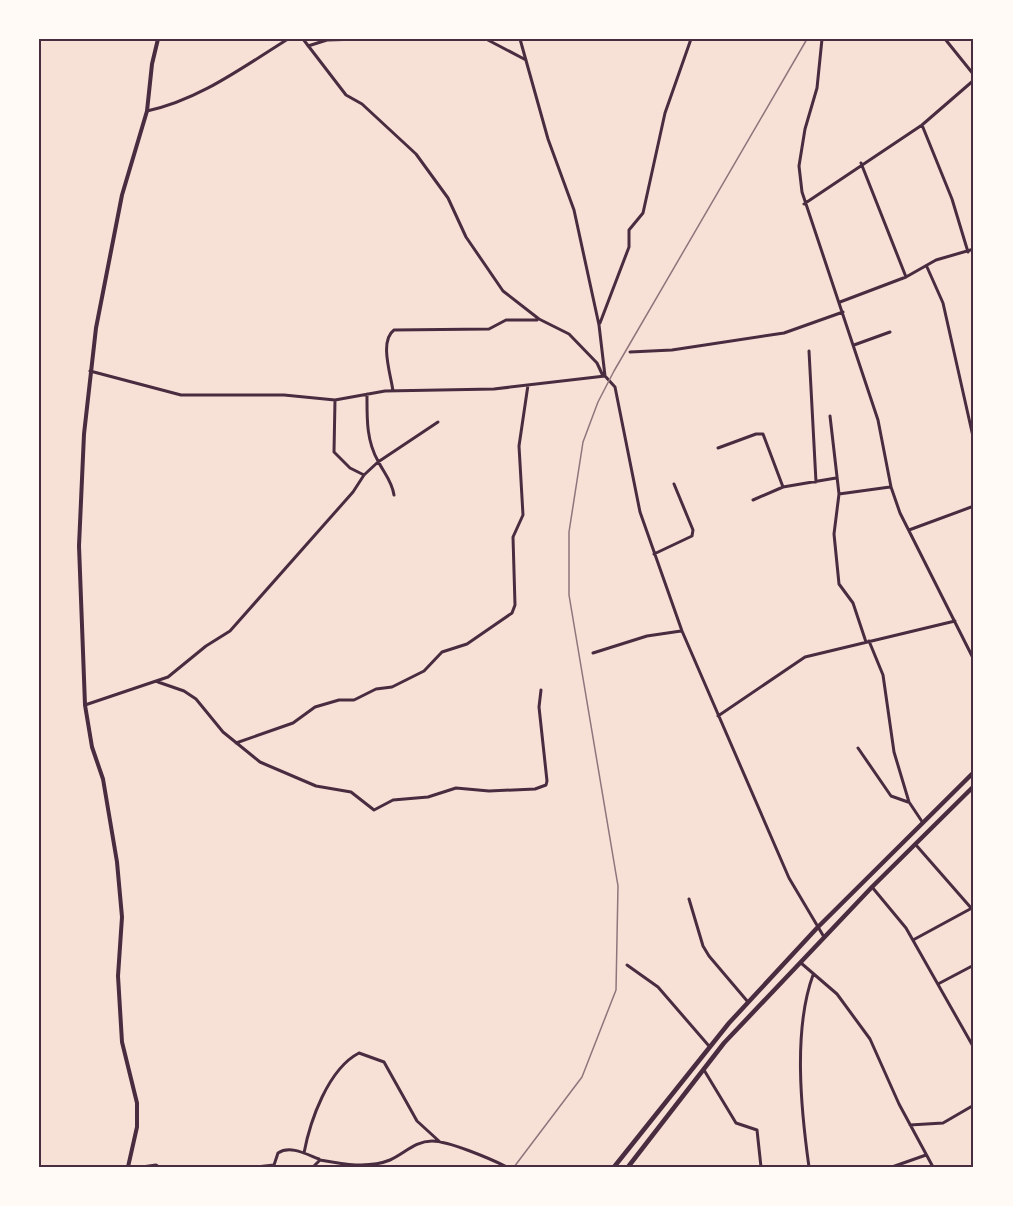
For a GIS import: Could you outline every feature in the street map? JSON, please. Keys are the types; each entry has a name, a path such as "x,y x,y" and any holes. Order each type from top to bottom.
{"main road":[{"path":"614,1167 709,1046 817,928 974,772"},
{"path":"628,1167 703,1069 747,1018 915,843 974,786"}],"street":[{"path":"128,1167 138,1114 122,1042 118,976 122,917 118,873 103,779 92,747 85,705 79,546 90,370 96,328 123,195 147,111 152,64 158,39"},
{"path":"147,111 166,107 199,94 288,39"},
{"path":"303,39 346,95 362,105 416,154 448,198 463,231 496,283 521,307 568,334 599,365 604,376 615,387 633,484 654,554 682,631 789,878 825,938"},
{"path":"308,46 327,40 361,39"},
{"path":"486,39 526,60"},
{"path":"520,39 548,139 574,210 599,325 604,376"},
{"path":"599,325 629,248 629,230 643,213 665,113 691,39"},
{"path":"822,39 817,88 805,129 799,166 804,204 840,302 878,420 891,487 909,530 974,660"},
{"path":"945,39 974,75"},
{"path":"804,204 861,163 922,125 974,80"},
{"path":"922,125 952,199 968,252"},
{"path":"861,163 906,277"},
{"path":"840,302 906,277 936,260 974,249"},
{"path":"927,267 944,303 974,441"},
{"path":"630,352 672,350 784,333 843,312"},
{"path":"393,391 387,343 388,335 394,330 489,329 506,320 539,319"},
{"path":"854,345 891,332"},
{"path":"809,351 816,482"},
{"path":"90,370 181,395 284,395 335,400 393,391 494,389 604,376"},
{"path":"236,743 293,723 315,707 339,700 354,700 376,689 392,687 424,671 442,652 467,644 512,613 515,605 513,534 523,516 519,446 528,385"},
{"path":"367,394 367,429 378,462 389,478 394,495"},
{"path":"335,400 334,452 350,468 364,475"},
{"path":"830,416 839,494 834,534 839,584 852,603 881,667 892,744 909,802 923,823"},
{"path":"85,705 159,682 174,674 206,646 238,624 257,598 353,492 364,475 378,462 438,422"},
{"path":"718,448 756,434 764,434 783,487"},
{"path":"753,500 783,487 836,478"},
{"path":"654,554 692,536 693,530 674,484"},
{"path":"839,494 891,487"},
{"path":"909,530 974,506"},
{"path":"718,716 805,657 955,621"},
{"path":"593,653 647,636 682,631"},
{"path":"159,682 190,694 236,743 260,762 316,786 351,792 374,810 393,800 428,796 456,788 489,791 535,789 546,784 538,707 541,690"},
{"path":"858,748 891,796 909,802"},
{"path":"913,940 973,908 915,843"},
{"path":"872,887 901,920 974,1047"},
{"path":"689,899 703,946 749,1003"},
{"path":"801,963 837,994 866,1033 933,1167"},
{"path":"627,965 658,987 709,1046"},
{"path":"938,984 974,965"},
{"path":"809,1167 801,1064 804,1000 813,975"},
{"path":"304,1153 308,1130 324,1092 359,1053 384,1062 417,1121 440,1142"},
{"path":"703,1069 736,1123 757,1130 761,1167"},
{"path":"910,1125 943,1123 974,1105"},
{"path":"256,1167 274,1165 278,1153 284,1149 304,1153 320,1160 355,1166 381,1163 422,1142 440,1142 507,1167"},
{"path":"892,1167 926,1155"},
{"path":"313,1167 320,1160"},
{"path":"142,1167 159,1167"}],"railway":[{"path":"514,1167 582,1077 616,990 618,886 569,595 569,532 583,442 598,402 614,371 807,39"}]}
